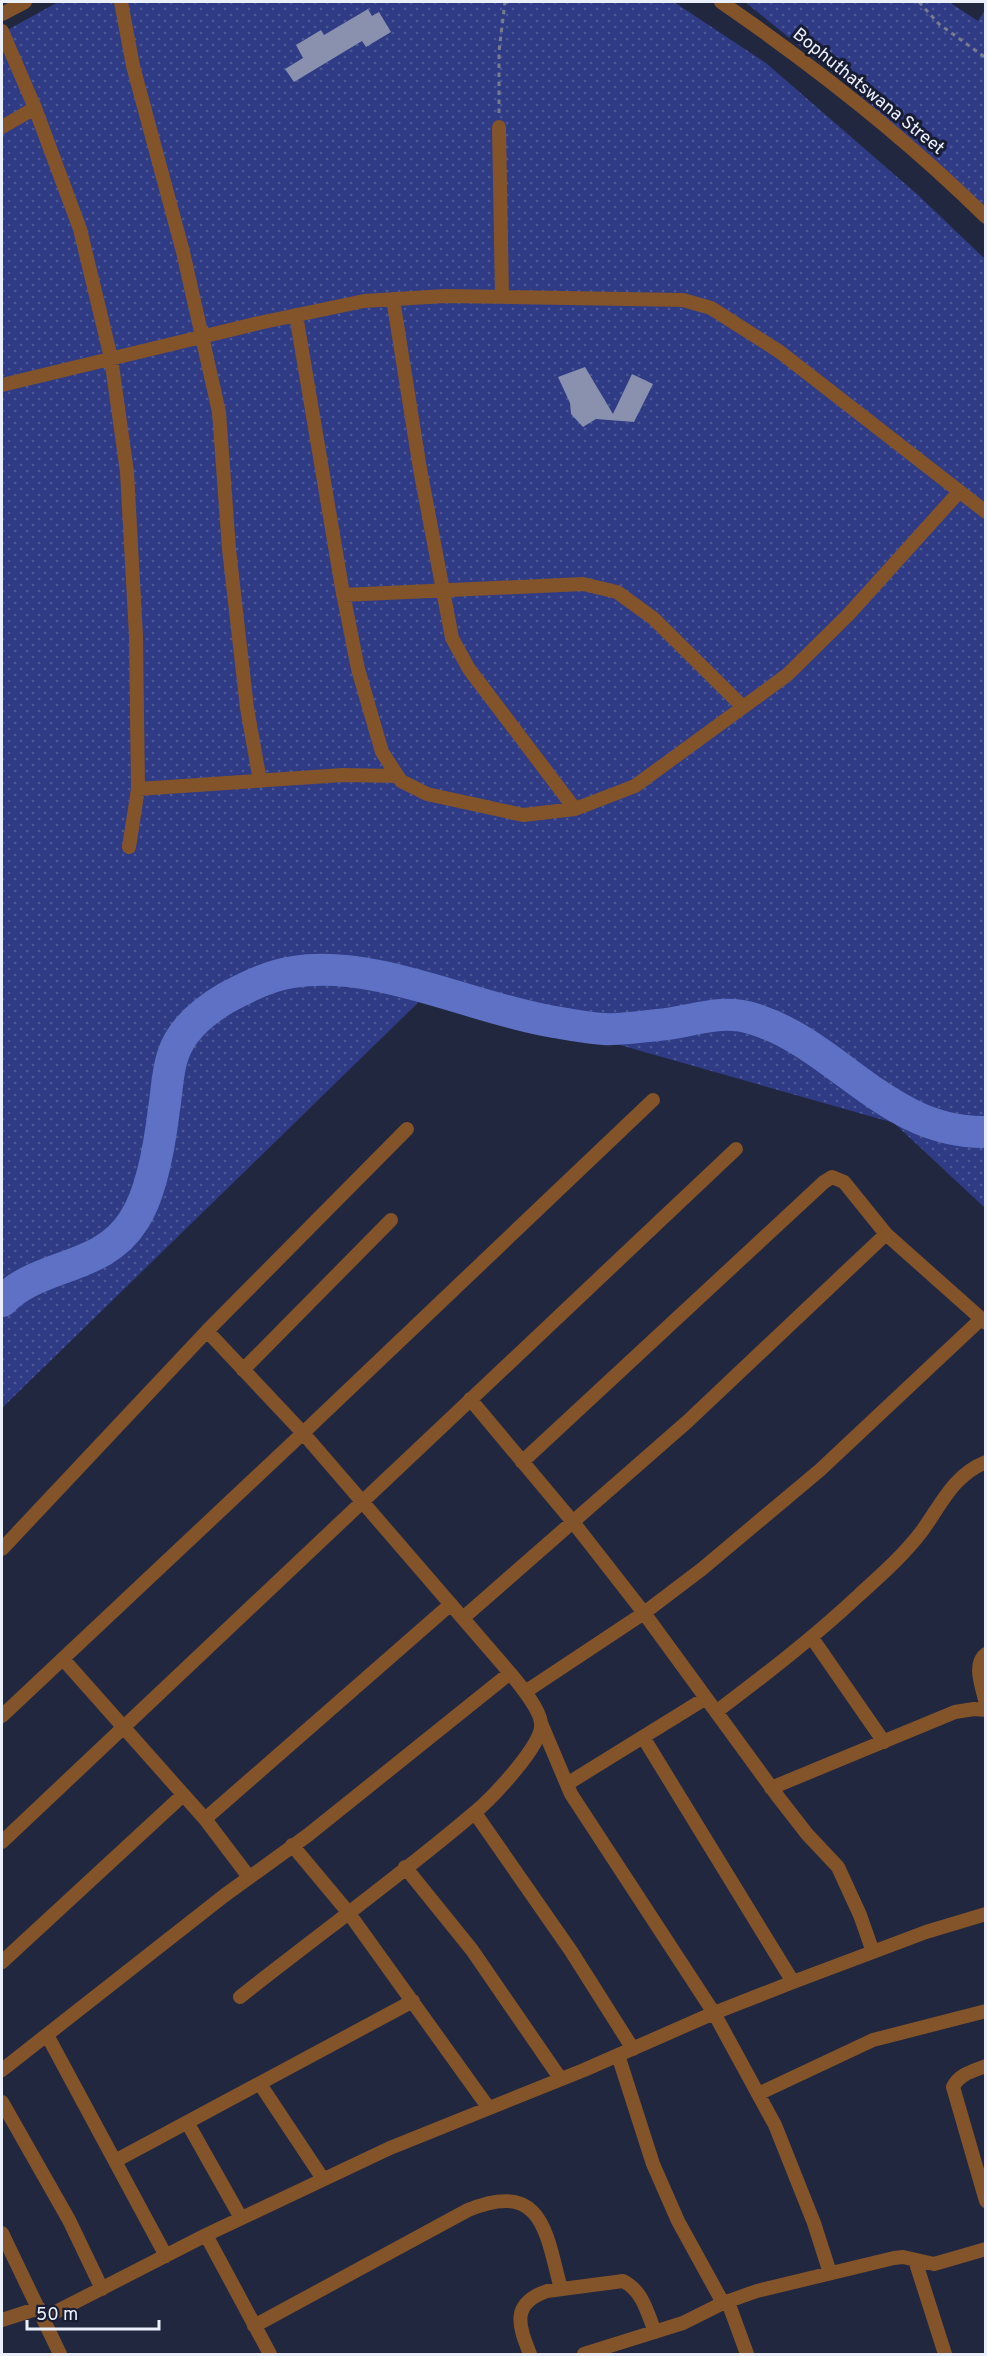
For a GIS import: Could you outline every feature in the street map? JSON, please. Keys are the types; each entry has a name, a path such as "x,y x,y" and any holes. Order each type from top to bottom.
{"street":[{"path":"2,14 25,2"},
{"path":"121,2 133,66 183,252 219,412 231,560 247,708 260,782"},
{"name":"Bophuthatswana Street","path":"722,2 823,76 956,188 986,217"},
{"path":"2,31 35,108 80,229 111,358 127,472 136,636 138,789 129,847"},
{"path":"2,127 35,108"},
{"path":"499,127 502,297"},
{"path":"2,385 203,336 364,301 445,296 683,300 711,308 780,352 986,512"},
{"path":"393,299 420,469 452,638 469,669 575,808"},
{"path":"296,315 343,595 358,669 382,752 401,781 427,794 523,815 575,808 636,786 787,675 840,622 959,492"},
{"path":"343,595 583,584 617,592 653,618 743,707"},
{"path":"138,789 344,775 398,776"},
{"path":"2,1716 303,1434 653,1100"},
{"path":"2,1549 207,1331 407,1128"},
{"path":"2,1842 736,1149"},
{"path":"522,1462 832,1177 844,1182 886,1234 983,1321 820,1470 702,1569 644,1613 525,1692"},
{"path":"243,1370 391,1220"},
{"path":"463,1618 688,1421 886,1234"},
{"path":"207,1331 303,1434 525,1692 542,1723 567,1784 584,1815 714,2013 776,2125 802,2190 830,2273"},
{"path":"470,1399 573,1522 644,1613 771,1788 807,1834 838,1867 860,1915 873,1952"},
{"path":"716,1712 812,1638 903,1555 952,1486 962,1476 986,1462"},
{"path":"205,1819 451,1604"},
{"path":"812,1638 884,1742"},
{"path":"986,1654 982,1656 978,1664 986,1704"},
{"path":"63,1659 205,1819 249,1877"},
{"path":"2,2070 249,1877 378,1780 510,1673"},
{"path":"567,1784 706,1698"},
{"path":"771,1788 955,1712 986,1710"},
{"path":"240,1997 474,1813 521,1763 539,1737 542,1723"},
{"path":"643,1737 793,1982"},
{"path":"2,1962 183,1795"},
{"path":"474,1813 571,1951 633,2049"},
{"path":"292,1845 348,1911 488,2107"},
{"path":"405,1867 472,1950 560,2079"},
{"path":"2,2320 41,2313 102,2289 206,2235 390,2148 633,2049 714,2013 926,1932 986,1914"},
{"path":"115,2161 413,2001"},
{"path":"758,2094 873,2040 986,2011"},
{"path":"47,2035 166,2256"},
{"path":"618,2055 653,2164 678,2220 725,2303 747,2355"},
{"path":"986,2066 956,2080 953,2087 980,2160 986,2201"},
{"path":"260,2084 323,2180"},
{"path":"2,2102 69,2220 102,2289"},
{"path":"187,2122 241,2218"},
{"path":"254,2326 468,2210 488,2202 515,2202 527,2207 539,2217 544,2227 561,2289"},
{"path":"2,2233 60,2355"},
{"path":"206,2235 270,2355"},
{"path":"584,2355 683,2323 757,2291 894,2258 903,2257 934,2264 986,2249"},
{"path":"915,2260 945,2355"},
{"path":"530,2355 519,2327 524,2307 536,2295 561,2289 622,2281 633,2286 640,2295 655,2332"}],"path":[{"path":"499,127 499,51 505,2"},
{"path":"919,2 939,24 986,58"}],"shaded area":[{"path":"58,2 674,2 766,63 918,195 985,259 985,1208 894,1123 430,991 2,1408 2,33"},
{"path":"745,2 949,2 978,21 985,10 985,207 853,89"}],"building":[{"path":"368,9 372,16 379,12 391,32 366,47 362,41 294,82 285,69 303,58 296,45 321,30 324,35"},
{"path":"585,367 613,414 632,374 653,384 634,422 596,419 583,427 571,414 570,403 558,377"}],"waterway":[{"path":"2,1301 17,1288 89,1258 106,1249 121,1237 134,1220 146,1196 160,1136 169,1068 177,1046 187,1029 226,998 267,979 293,972 324,970 356,972 389,978 518,1014 576,1026 617,1029 718,1015 742,1016 784,1031 892,1104 920,1119 951,1129 986,1132"}]}
